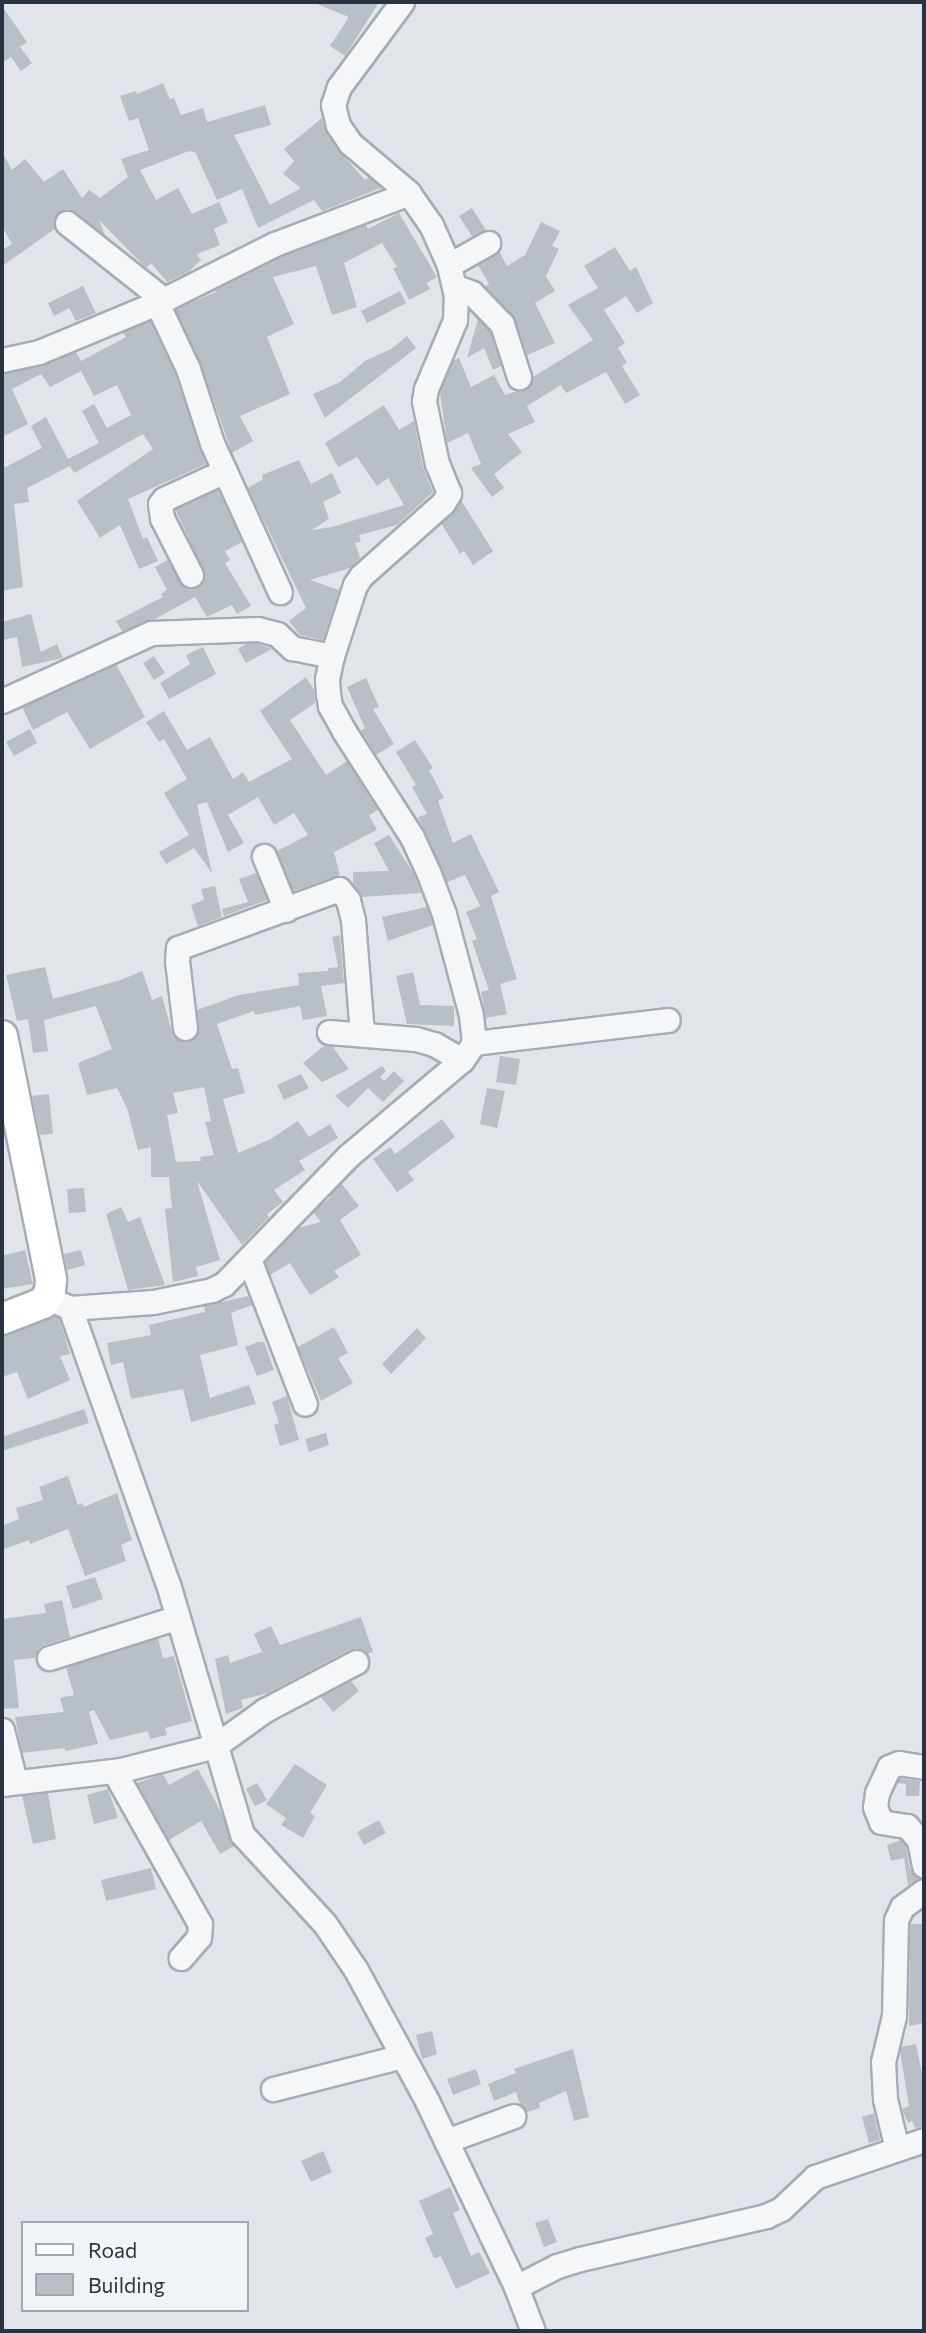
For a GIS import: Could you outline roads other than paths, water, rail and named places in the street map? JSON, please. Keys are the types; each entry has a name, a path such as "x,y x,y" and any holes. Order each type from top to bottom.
{"main road":[{"path":"2,1036 50,1272 59,1303 2,1319"}],"street":[{"path":"402,2 339,88 333,105 338,125 350,143 409,193 437,235 452,275 456,320 424,398 425,414 448,496 361,576 351,596 327,679 330,706 412,837 429,874 471,1015 468,1051 348,1156 234,1276 212,1290 153,1302 59,1303 178,1617 242,1834 339,1942 446,2141 516,2287 533,2331"},
{"path":"2,360 39,352 160,301 275,244 409,193"},
{"path":"67,223 160,301 188,369 204,423 280,592"},
{"path":"452,275 488,243"},
{"path":"452,275 502,324 519,377"},
{"path":"191,575 162,518 160,504 164,499 225,471"},
{"path":"2,701 151,633 258,629 277,634 292,648 332,656"},
{"path":"264,856 286,910"},
{"path":"185,1028 177,961 178,948 336,890 346,895 353,920 362,1034"},
{"path":"330,1032 416,1039 468,1051 668,1020"},
{"path":"249,1259 305,1404"},
{"path":"49,1658 178,1617"},
{"path":"2,1730 8,1782 114,1771 215,1746 265,1710 356,1662"},
{"path":"924,1768 899,1763 888,1767 877,1793 875,1807 881,1822 907,1826 919,1840 924,1866"},
{"path":"114,1771 200,1924 199,1937 181,1958"},
{"path":"897,2149 885,2099 883,2063 894,2016 896,1920 902,1907 924,1891"},
{"path":"273,2089 402,2056"},
{"path":"446,2141 514,2116"},
{"path":"516,2287 556,2266 580,2259 766,2216 781,2209 815,2177 924,2140"}]}
